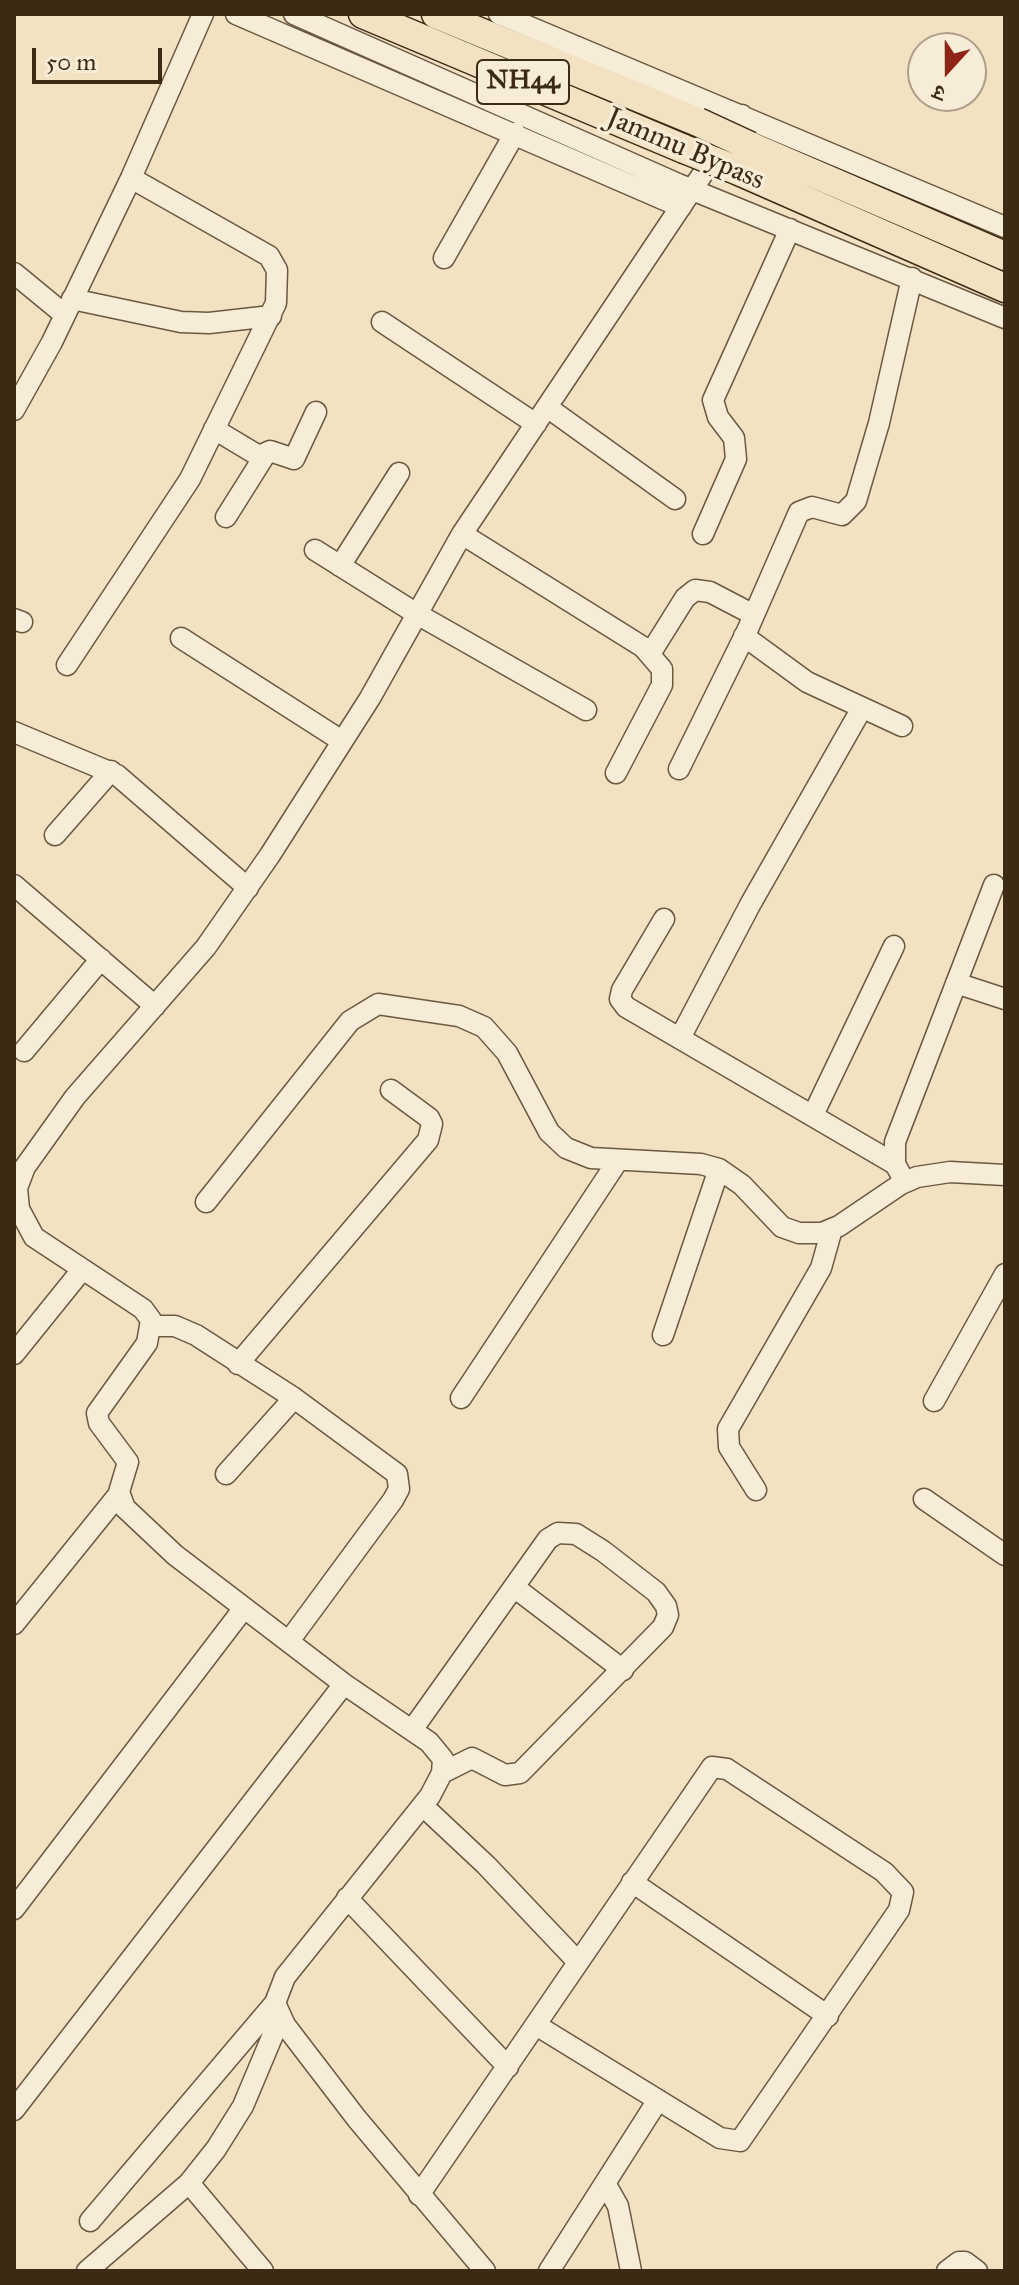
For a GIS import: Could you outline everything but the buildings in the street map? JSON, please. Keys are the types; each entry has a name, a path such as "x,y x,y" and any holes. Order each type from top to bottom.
{"highway":[{"name":"Jammu Bypass","path":"363,14 684,149 746,159 1005,256"},
{"name":"Jammu Bypass","path":"436,14 698,122 746,159 1005,288"}],"street":[{"path":"14,410 69,307 131,178 203,14"},
{"path":"236,14 681,207"},
{"path":"294,14 693,189 1005,318"},
{"path":"513,17 742,115 1003,220"},
{"path":"14,1624 119,1494 128,1462 99,1423 97,1413 147,1343 152,1326 143,1309 81,1271 26,1227 17,1200 18,1171 75,1097 206,947 248,888 342,741 462,534 742,115"},
{"path":"444,258 515,133"},
{"path":"67,665 190,479 271,316 278,284 275,263 269,256 131,178"},
{"path":"703,534 736,459 734,438 718,417 713,400 790,229"},
{"path":"14,273 69,307 181,322 209,323 271,316"},
{"path":"679,769 754,615 799,512 812,507 842,515 856,501 879,423 912,278"},
{"path":"382,322 675,499"},
{"path":"226,517 265,455 270,451 290,460 298,457 316,412"},
{"path":"214,429 255,455 265,455"},
{"path":"340,566 399,473"},
{"path":"462,534 650,654 662,669 662,685 616,773"},
{"path":"315,550 417,614 586,710"},
{"path":"650,654 689,593 710,592 754,615"},
{"path":"744,636 807,682 902,726"},
{"path":"181,638 342,741"},
{"path":"680,1038 751,903 862,708"},
{"path":"14,732 111,771 248,888"},
{"path":"55,835 111,771"},
{"path":"14,885 155,1006"},
{"path":"895,1164 895,1142 994,885"},
{"path":"664,919 620,999 626,1007 895,1164 907,1181"},
{"path":"813,1115 894,946"},
{"path":"24,1051 101,959"},
{"path":"956,983 1005,999"},
{"path":"206,1202 350,1021 378,1004 459,1016 484,1027 507,1053 555,1140 577,1154 617,1162 701,1164 719,1169 742,1185 782,1227 811,1234 832,1229 907,1181 935,1173 1005,1175"},
{"path":"238,1364 428,1140 432,1124 429,1118 391,1090"},
{"path":"461,1398 617,1162"},
{"path":"663,1335 719,1169"},
{"path":"756,1490 729,1447 728,1429 821,1268 832,1229"},
{"path":"14,1354 81,1271"},
{"path":"934,1401 1005,1274"},
{"path":"152,1326 186,1330 294,1398 393,1470 399,1482 393,1500 289,1641"},
{"path":"226,1474 294,1398"},
{"path":"87,2271 189,2183 243,2106 277,2010 285,1977 423,1806 442,1773 441,1754 175,1555 125,1508 119,1494"},
{"path":"924,1499 1005,1555"},
{"path":"412,1730 548,1539 558,1533 568,1531 576,1534 656,1592 668,1615 663,1627 515,1776 505,1775 472,1758 442,1773"},
{"path":"514,1587 623,1670"},
{"path":"14,1909 244,1608"},
{"path":"14,2110 344,1684"},
{"path":"419,2195 706,1772 719,1766 884,1872 903,1892 902,1902 828,2016 740,2141 720,2138 536,2025"},
{"path":"423,1806 486,1865 578,1962"},
{"path":"632,1882 828,2016"},
{"path":"347,1898 508,2067"},
{"path":"277,2010 419,2195 485,2271"},
{"path":"90,2221 277,2010"},
{"path":"549,2271 658,2100"},
{"path":"189,2183 263,2271"},
{"path":"605,2183 621,2217 631,2271"},
{"path":"947,2271 959,2262 965,2262 977,2271"}]}
